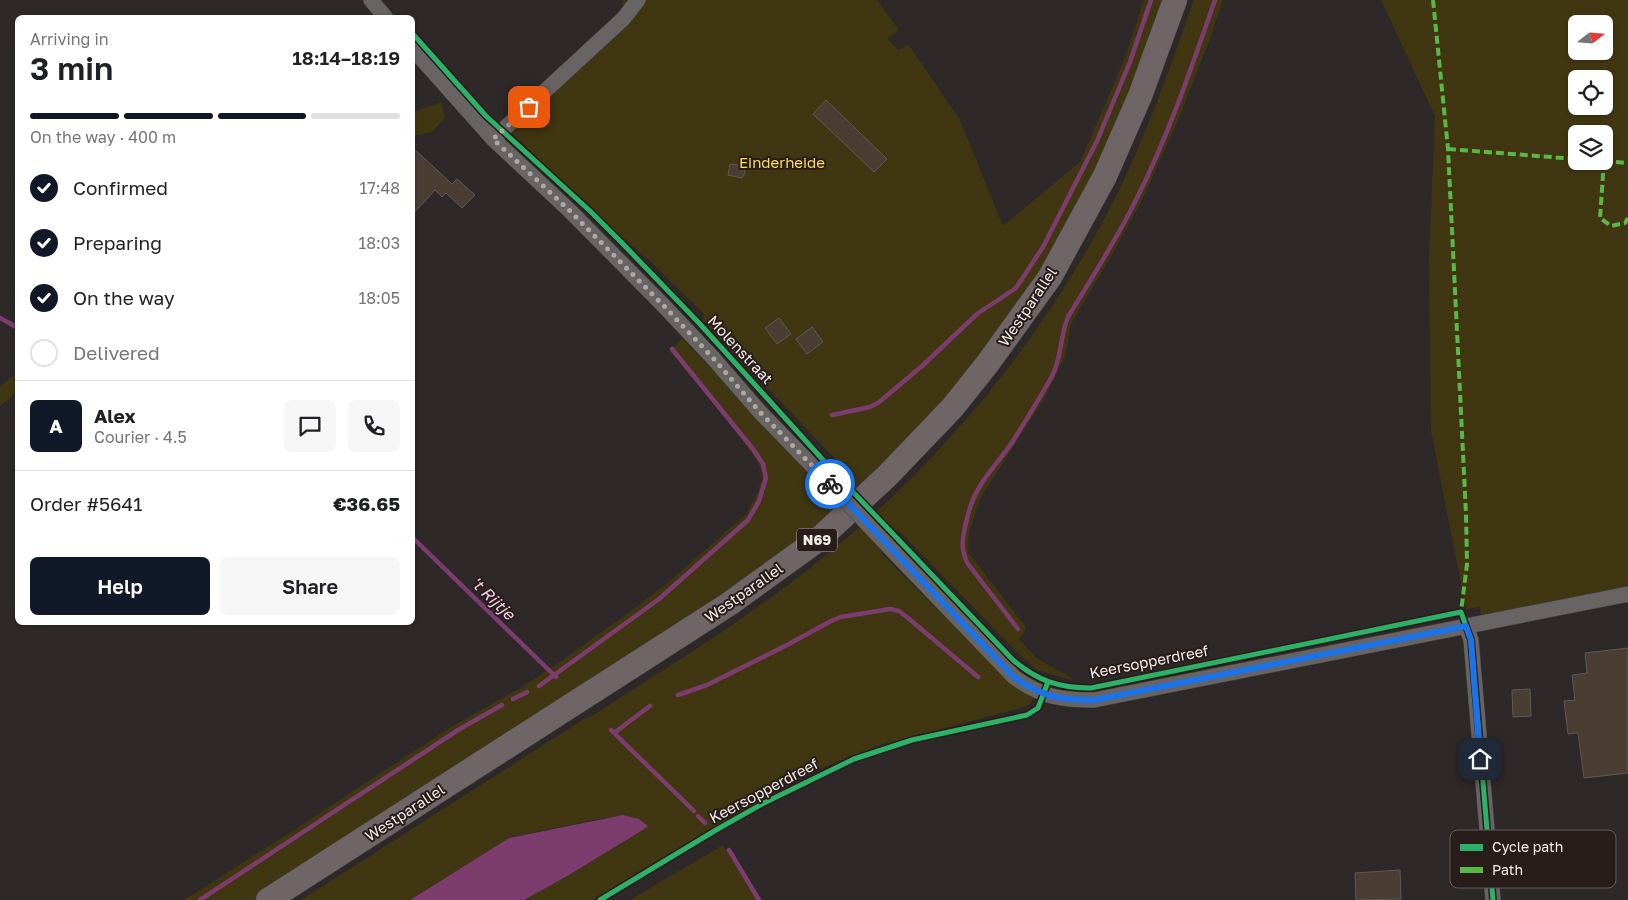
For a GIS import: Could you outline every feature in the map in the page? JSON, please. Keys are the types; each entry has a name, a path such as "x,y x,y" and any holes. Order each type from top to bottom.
{"main road":[{"name":"Westparallel","path":"268,900 729,604 818,539 888,476 954,407 999,350 1050,277 1076,232 1109,167 1140,96 1175,0"},
{"name":"Westparallel","path":"294,900 737,616 827,550 896,488 963,418 1006,365 1061,285 1117,183 1155,95 1190,0"}],"street":[{"path":"371,0 384,15"},
{"path":"493,139 623,19 638,0"},
{"name":"Molenstraat","path":"415,51 493,139 569,210 664,306 760,412 1014,677 1044,695"},
{"name":"Keersopperdreef","path":"1044,695 1067,699 1094,700 1628,594"},
{"path":"1466,626 1471,640 1487,830"}],"green space":[{"name":"Einderheide","path":"622,0 877,0 899,30 887,38 898,50 909,45 960,120 1003,226 1080,162 1125,58 1144,0 1171,0 1072,232 943,411 789,555 259,900 184,900 449,728 522,687 554,666 671,580 746,514 758,492 762,477 760,467 723,415 670,351 682,338 769,429 818,484 839,500 852,488 841,471 839,463 703,320 704,314 649,260 606,223 510,131 627,17"},
{"path":"1194,0 1223,0 1178,120 1142,200 1071,324 1065,356 1046,396 981,497 969,532 968,552 1026,627 1019,639 1036,657 1074,681 1037,670 902,534 884,522 871,534 883,555 982,654 1036,696 1028,706 877,746 836,762 788,784 593,900 524,900 646,828 604,818 509,838 410,900 301,900 584,719 592,716 744,617 830,552 875,513 917,472 958,429 996,384 1064,287 1095,236 1122,184 1142,139"},
{"path":"1381,0 1628,0 1628,586 1481,615 1480,607 1466,609 1431,431 1429,259 1435,116"},
{"path":"441,102 445,118 432,132 415,136 415,111"},
{"path":"15,374 15,394 0,406 0,387"},
{"path":"723,845 757,900 630,900"}],"shaded area":[{"path":"623,815 639,819 648,826 569,875 524,900 410,900 509,838"}],"building":[{"path":"826,100 887,159 874,172 813,114"},
{"path":"415,150 452,184 457,179 475,195 462,208 446,193 442,197 435,190 415,212"},
{"path":"730,164 744,166 745,173 742,178 728,175"},
{"path":"779,318 791,334 777,344 765,328"},
{"path":"812,327 823,342 807,354 796,339"},
{"path":"1628,648 1628,773 1584,778 1578,733 1568,734 1564,701 1575,700 1572,675 1587,673 1585,653"},
{"path":"1530,689 1531,716 1513,717 1512,690"},
{"path":"1400,870 1401,899 1356,900 1355,873"}],"waterway":[{"path":"832,415 870,407 878,403 922,366 977,314 1016,288 1043,247 1097,141 1130,62 1151,0"},
{"path":"1018,629 968,564 963,550 963,541 969,510 979,488 1013,441 1052,376 1058,361 1068,317 1119,232 1147,177 1178,102 1215,0"},
{"name":"'t Rijtje","path":"0,318 15,326"},
{"path":"539,686 659,599 748,520 759,501 766,478 763,464 672,349"},
{"name":"'t Rijtje","path":"415,540 556,677"},
{"path":"678,695 707,685 831,621 841,617 890,609 899,611 978,677"},
{"path":"513,699 527,692"},
{"path":"200,900 458,730 502,705"},
{"path":"614,733 650,706"},
{"name":"'t Rijtje","path":"611,730 694,811"},
{"name":"'t Rijtje","path":"698,816 705,823"},
{"name":"'t Rijtje","path":"729,850 759,900"}],"marked path":[{"path":"1433,0 1448,149 1466,514 1467,564 1462,616"},
{"path":"1448,149 1568,158"},
{"path":"1613,162 1628,163"},
{"path":"1603,170 1600,218 1611,226 1625,223 1628,218"}],"cycle path":[{"path":"415,36 486,116 590,211 699,323 833,471 1013,660 1040,678 1069,687 1091,688 1461,612 1471,640 1487,830"},
{"path":"600,900 764,803 854,759 912,740 1027,715 1038,708 1048,682"},
{"path":"1492,888 1493,900"}],"way so far":[{"path":"529,107 493,139 569,210 664,306 760,412 830,484"}],"route":[{"path":"830,484 986,650 1014,677 1044,695 1075,700 1094,700 1466,626 1471,640 1480,759"}]}
